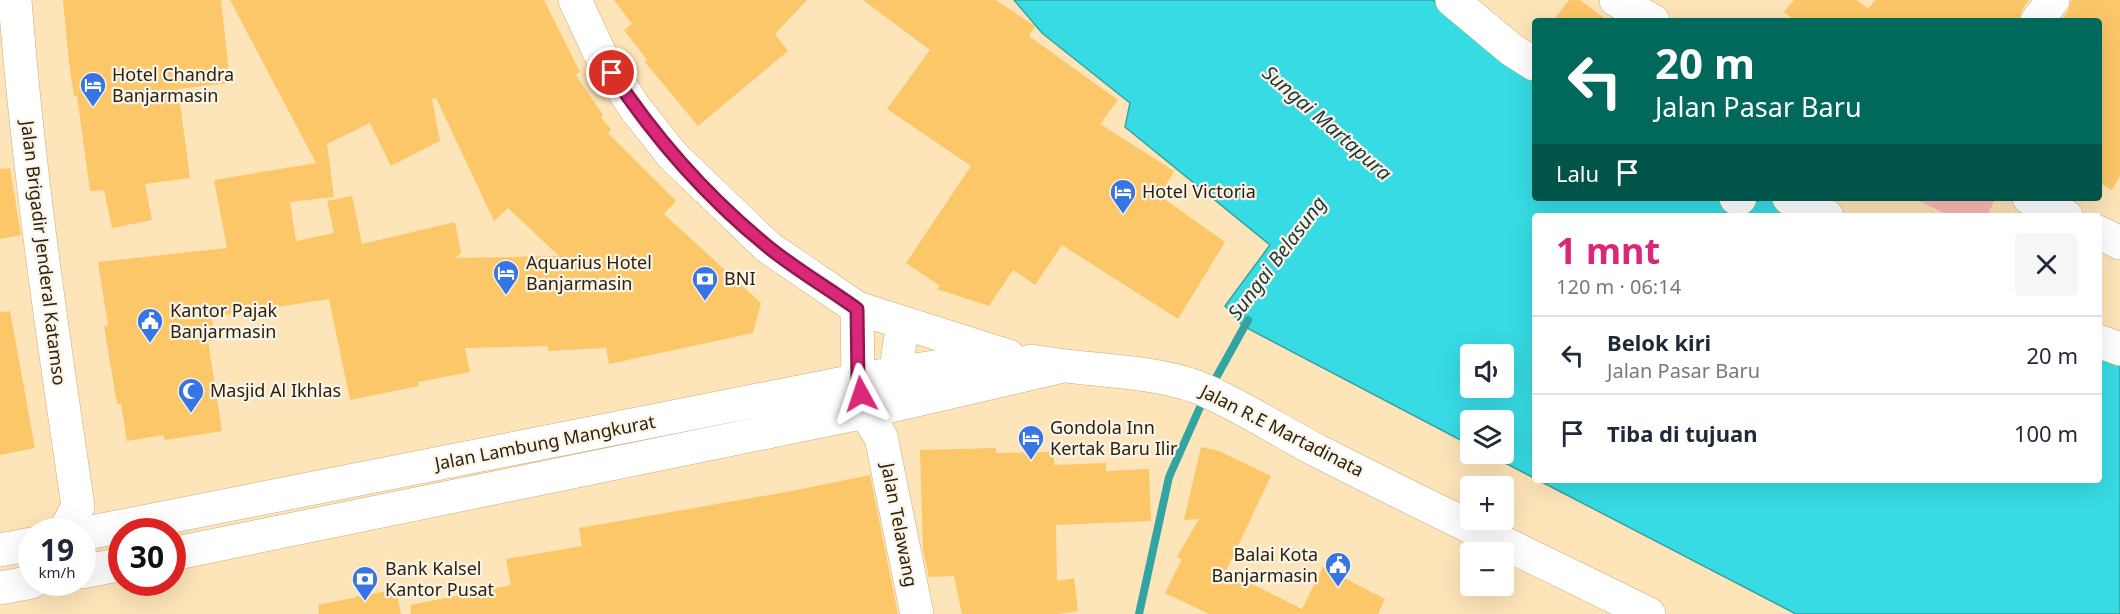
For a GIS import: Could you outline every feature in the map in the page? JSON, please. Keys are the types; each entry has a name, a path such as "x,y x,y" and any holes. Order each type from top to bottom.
{"main road":[{"name":"Jalan Brigadir Jenderal Katamso","path":"15,0 20,75 47,292 81,518"},
{"name":"Jalan R.E Martadinata","path":"575,0 601,56 635,108 673,156 768,247 857,309 1008,356 1059,367 1147,375 1197,387 1240,407 1317,450 1648,614"},
{"path":"1452,0 1512,50 1532,63"},
{"path":"1616,0 1648,18"},
{"path":"2039,18 2053,0"},
{"path":"1795,201 1821,213"},
{"path":"2035,201 2060,213"},
{"path":"2102,234 2120,243"},
{"path":"857,309 874,409"},
{"path":"874,409 894,373 903,323"},
{"path":"2102,342 2120,348"},
{"path":"894,373 1008,356"},
{"name":"Jalan Lambung Mangkurat","path":"186,551 874,409 1059,367"},
{"name":"Jalan Lambung Mangkurat","path":"96,523 379,476 874,409"},
{"name":"Jalan Telawang","path":"874,409 917,614"},
{"path":"379,476 385,510"},
{"path":"0,550 18,547"},
{"name":"Jalan Brigadir Jenderal Katamso","path":"96,552 104,568"},
{"path":"0,588 18,585"}],"shaded area":[{"path":"1919,201 1994,201 1988,213 1944,213"}],"water":[{"name":"Sungai Martapura","path":"1014,0 1433,0 1504,58 1532,75 1532,201 1725,201 1738,207 1758,201 1774,201 1800,213 1532,213 1532,477 1507,464 1514,464 1514,410 1460,410 1460,440 1243,326 1225,306 1270,245 1125,127 1130,103 1042,33"},
{"path":"2102,350 2120,357 2120,614 1796,614 1544,483 2102,483"}],"building":[{"path":"63,0 221,0 230,83 178,89 190,178 145,184 152,220 112,228 104,190 90,191 77,96 74,96 69,63"},
{"path":"230,0 544,0 580,72 575,74 603,115 601,118 611,129 608,133 676,201 664,214 761,303 753,333 609,364 606,348 548,351 548,346 465,348 470,372 418,382 419,386 350,400 329,299 211,317 217,340 208,341 222,431 165,440 163,435 127,441 121,404 117,404 104,326 108,325 98,262 227,248 214,180 316,163","holes":["436,98 494,221 508,208 559,256 455,258 461,253 455,222 362,244 352,196 327,201 334,233 296,241 290,202 334,197 327,144 370,123 391,166 440,141 432,99"]},
{"path":"614,0 807,0 775,34 788,51 698,126 645,62 647,60 624,30 632,24"},
{"path":"863,0 996,0 1035,26 1029,36 1118,100 1100,124 1174,171 1160,196 1225,242 1178,319 1062,245 1035,285 1013,270 989,306 937,289 940,286 906,263 971,166 887,109 930,50"},
{"path":"1569,0 1580,0 1604,18 1555,18"},
{"path":"1794,0 1857,0 1868,9 1875,0 2029,0 2020,18 1791,18 1784,12"},
{"path":"2071,0 2120,0 2120,176 2112,190 2102,184 2102,18 2063,18"},
{"path":"10,168 21,235 0,239 0,169"},
{"path":"10,311 35,448 0,455 0,312"},
{"path":"1201,447 1219,451 1271,476 1226,571 1302,609 1323,567 1385,599 1378,614 1209,614 1165,593 1182,559 1177,557 1199,519 1184,520"},
{"path":"996,448 996,453 1054,452 1054,465 1106,463 1106,471 1149,469 1151,521 1056,525 1057,581 1074,578 1078,611 1057,614 962,614 954,576 929,577 923,550 920,450"},
{"path":"870,475 898,614 411,614 410,605 511,585 506,559 582,546 579,528"},
{"name":"Bank Kalsel Kantor Pusat","path":"396,589 401,614 319,614 318,605"}],"waterway":[{"name":"Sungai Belasung","path":"1217,376 1248,320"},
{"name":"Sungai Belasung","path":"1139,614 1169,477 1201,405"}],"place":[{"name":"Hotel Chandra Banjarmasin","path":"93,108"},
{"name":"Hotel Victoria","path":"1123,215"},
{"name":"Aquarius Hotel Banjarmasin","path":"506,296"},
{"name":"BNI","path":"705,302"},
{"name":"Kantor Pajak Banjarmasin","path":"150,344"},
{"name":"Masjid Al Ikhlas","path":"191,414"},
{"name":"Gondola Inn Kertak Baru Ilir","path":"1031,461"},
{"name":"Balai Kota Banjarmasin","path":"1338,588"},
{"name":"Bank Kalsel Kantor Pusat","path":"365,602"}],"route":[{"path":"612,73 635,108 673,156 721,204 768,247 857,309 858,382 861,394"}]}
